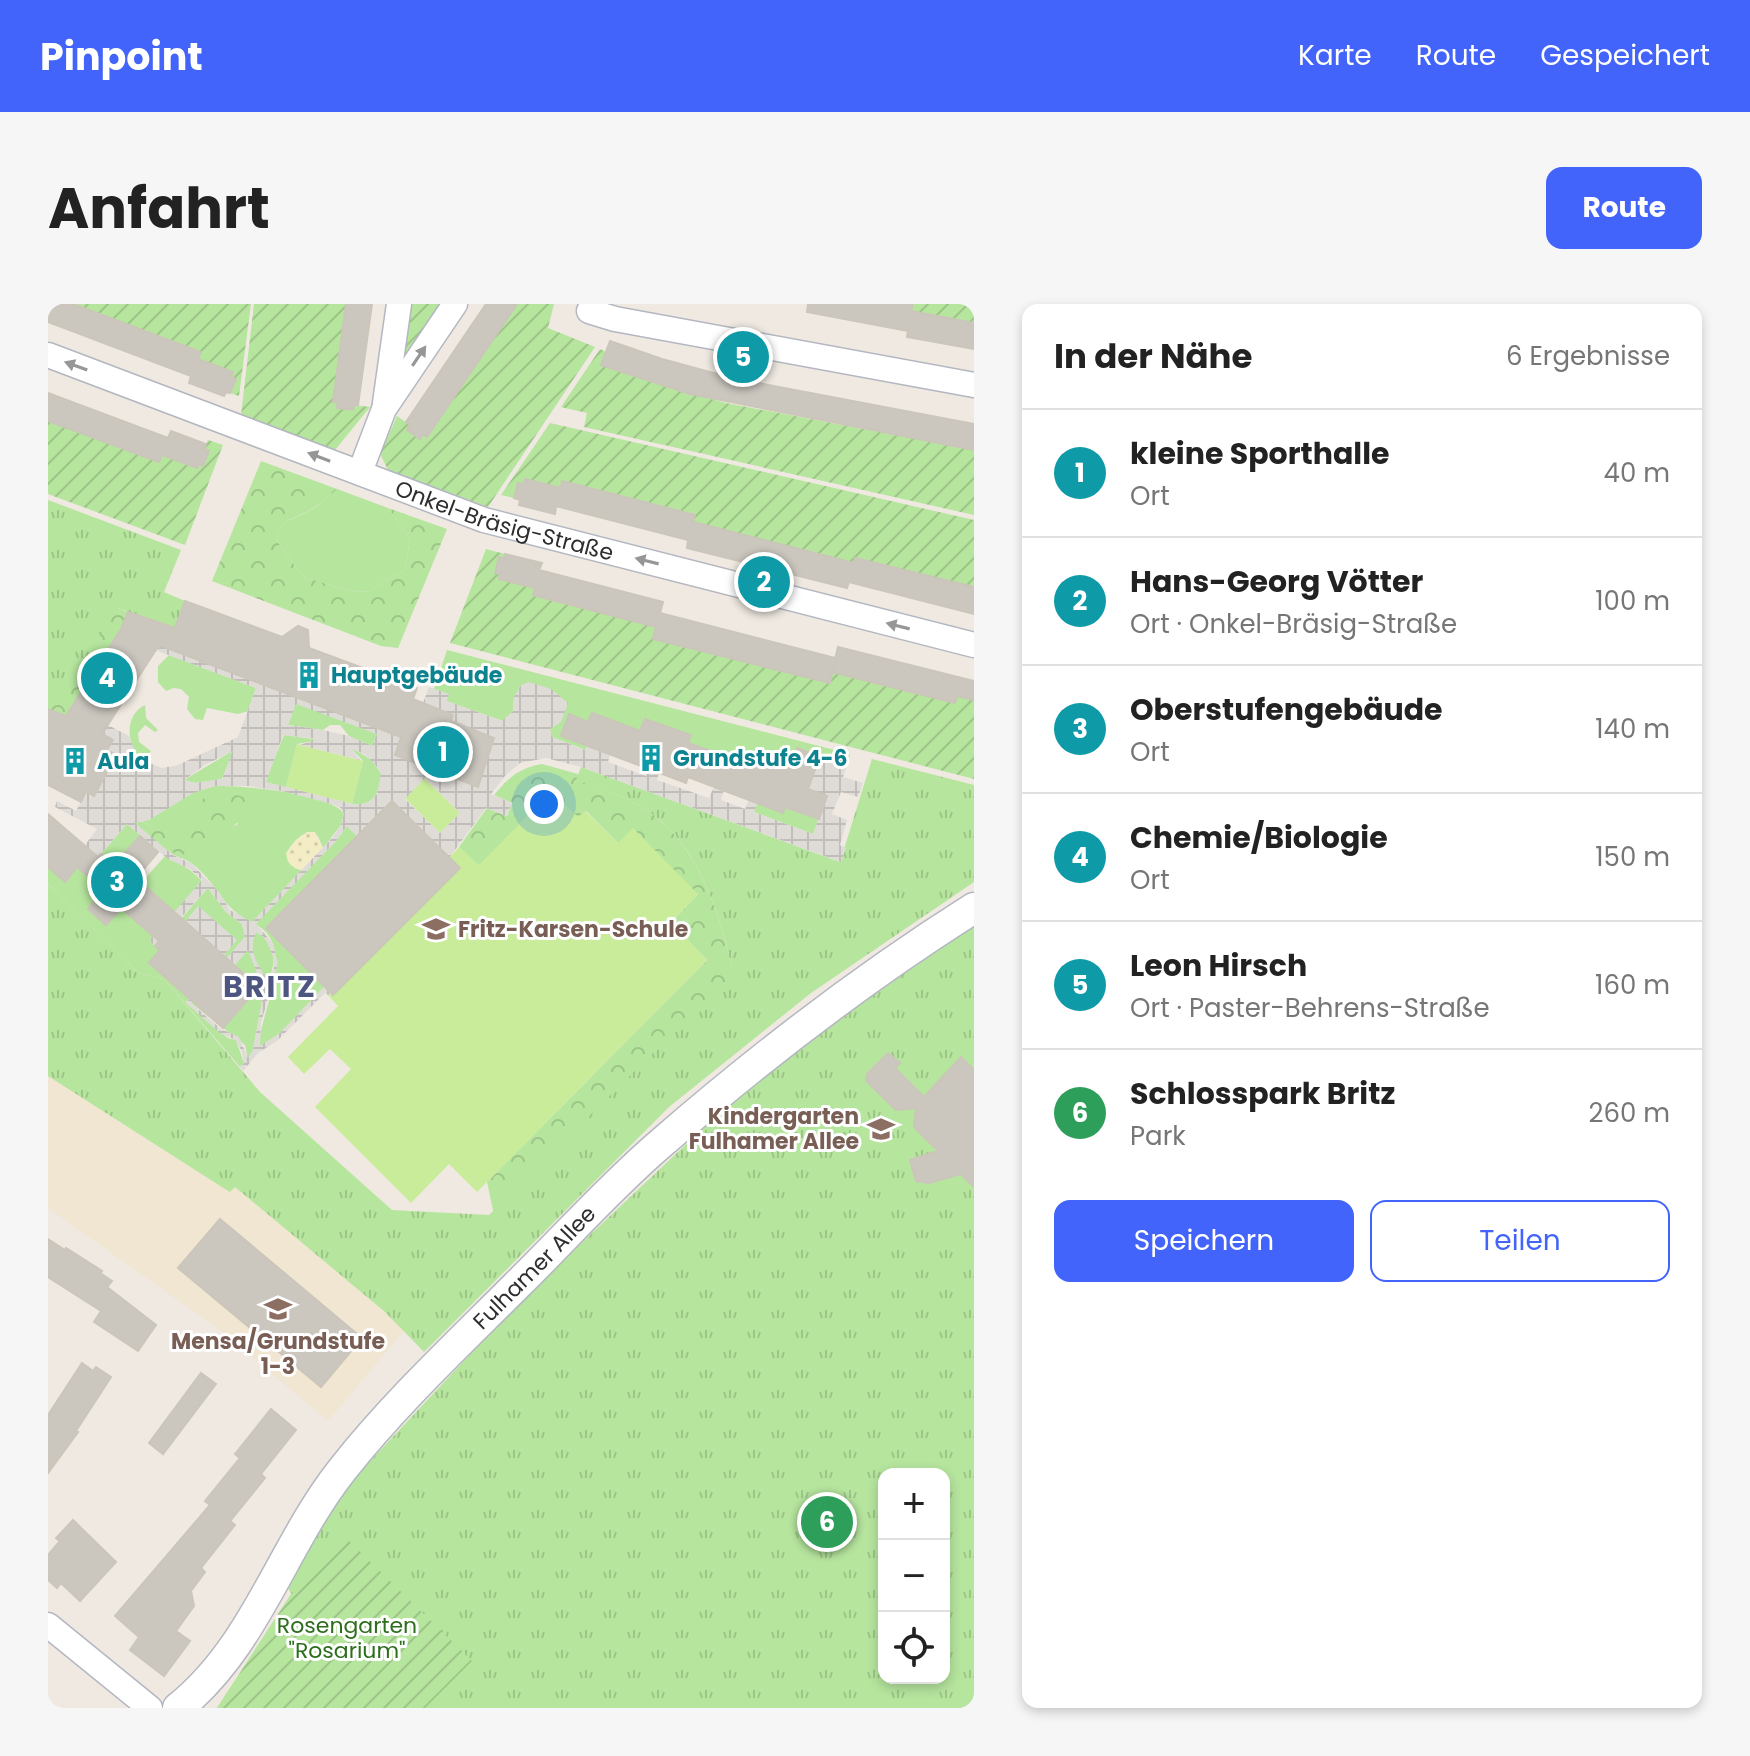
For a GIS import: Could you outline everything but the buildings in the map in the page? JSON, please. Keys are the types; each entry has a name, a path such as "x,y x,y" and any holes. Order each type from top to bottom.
{"street":[{"path":"360,472 384,409 399,304"},
{"path":"384,409 455,304"},
{"path":"589,311 615,319 974,385"},
{"name":"Onkel-Bräsig-Straße","path":"48,355 484,520 974,645"},
{"name":"Fulhamer Allee","path":"178,1708 197,1693 220,1667 249,1625 290,1547 341,1471 466,1336 657,1147 772,1051 859,986 974,908"},
{"path":"48,1625 150,1708"}],"shaded area":[{"path":"158,645 401,737 395,755 478,786 494,738 451,721 453,715 423,703 429,687 449,694 447,701 502,721 513,711 514,697 521,685 529,682 551,689 568,703 561,722 550,729 552,737 585,750 587,746 610,755 608,762 646,776 649,769 659,773 657,780 709,798 714,787 724,790 721,800 745,809 753,789 761,793 754,812 813,834 827,796 801,787 811,781 821,754 848,762 843,777 863,783 858,797 841,792 832,814 847,820 840,845 846,848 841,862 581,767 546,758 520,763 505,776 491,794 512,803 506,816 486,808 449,858 392,801 357,836 347,826 256,924 272,942 278,963 261,1023 260,1046 280,1033 325,986 331,992 328,995 325,993 277,1041 258,1053 243,1071 240,1067 244,1063 242,1052 236,1040 220,1033 186,1003 190,998 191,1003 221,1029 239,1037 248,1058 253,1050 264,990 248,950 235,965 227,958 245,937 242,924 226,912 208,888 155,946 150,941 153,936 121,908 158,931 202,880 190,869 168,859 127,824 98,857 85,845 97,829 55,807 57,801 76,811 86,791 95,796 116,755 107,750 113,739 102,734 108,725 129,736 137,758 162,768 178,765 238,737 256,688 155,650","holes":["296,704 377,734 372,746 349,736 288,725","283,735 317,739 300,745 360,760 352,749 375,764 381,774 377,794 369,802 357,805 266,782","233,751 222,779 195,783 184,780 205,765","425,778 460,813 440,833 405,799","215,786 248,786 282,791 332,804 341,808 344,814 332,838 252,922 230,910 219,892 192,864 173,855 135,823 149,820 193,793","256,932 265,938 273,956 274,968 270,976 264,975 255,959 252,945"]},
{"path":"198,906 237,940 224,955 185,922"},
{"path":"48,1076 230,1192 235,1187 404,1331 328,1421 220,1330 48,1208"}],"green space":[{"path":"73,304 251,304 239,396 230,393 236,379 231,377 233,372 198,359 200,352"},
{"path":"254,304 346,304 333,401 338,402 337,407 370,407 335,450 241,415"},
{"path":"407,304 443,304 406,358 400,356"},
{"path":"517,304 554,304 548,328 595,347 488,507 388,470 380,454 397,416 410,425 407,430 420,438 423,434 428,437"},
{"path":"905,304 974,304 974,323 911,311 912,305"},
{"path":"600,349 606,352 602,365 726,403 974,450 974,515 584,427 587,413 561,407"},
{"path":"48,421 159,462 162,455 196,468 198,464 204,465 209,451 204,449 208,440 223,445 185,545 48,494"},
{"path":"550,423 974,520 974,587 856,558 854,563 693,522 694,514 563,481 561,488 518,483 514,498 501,495"},
{"path":"261,461 337,489 325,500 284,522 276,540 303,577 355,592 369,591 405,570 410,539 388,508 447,529 398,648 381,646 212,581"},
{"path":"337,489 388,508 410,539 405,570 369,591 355,592 303,577 276,540 284,522 312,509"},
{"path":"48,500 181,550 164,592 185,601 175,629 118,608 63,694 48,688"},
{"path":"486,549 505,554 504,559 499,558 495,572 500,574 499,579 535,588 534,596 656,627 654,639 829,683 832,672 955,703 957,696 974,700 974,779 450,643"},
{"path":"48,582 128,612 121,629 66,716 48,709"},
{"path":"447,650 850,754 848,762 797,748 788,772 756,769 688,744 690,735 645,719 640,733 593,713 588,722 569,714 561,736 587,746 586,750 552,737 550,729 514,697 513,711 503,721 446,701 434,689"},
{"path":"169,655 256,688 248,711 238,714 207,708 203,720 195,719 187,709 189,697 181,689 166,691 158,682 158,666"},
{"path":"296,703 377,734 372,747 349,736 340,725 330,725 323,730 288,725"},
{"path":"145,705 146,718 158,730 155,732 145,725 138,733 139,742 151,751 145,760 137,758 130,729 134,715"},
{"path":"284,735 320,740 297,744 286,787 265,782"},
{"path":"297,744 363,761 352,804 286,787"},
{"path":"350,747 372,760 381,774 377,792 365,804 352,804 363,761"},
{"path":"234,750 222,779 195,783 184,780"},
{"path":"872,759 974,785 974,882 811,993 669,1107 424,1352 385,1312 235,1187 230,1192 48,1076 48,884 138,973 164,979 260,1092 392,1210 489,1215 733,974 716,910 685,848 671,830 637,804 576,780 581,767 840,862"},
{"path":"542,764 578,774 577,780 637,804 671,831 685,848 707,887 733,973 837,871 498,1234 487,1182 707,960 671,923 698,894 618,843 586,811 578,818 478,866 459,847 487,808 507,816 512,803 494,795 504,784 520,771"},
{"path":"424,778 460,813 440,833 405,798"},
{"path":"215,786 305,796 336,807 344,814 341,825 323,848 318,836 302,835 292,845 287,858 302,870 252,922 233,910 200,870 168,851 177,853 195,849 238,824 212,790 171,836 142,822 193,792"},
{"path":"212,789 244,797 245,806 242,815 228,831 191,853 167,850 133,822 142,822 171,835"},
{"name":"Fritz-Karsen-Schule","path":"551,792 578,817 585,811 618,843 633,828 698,894 671,923 707,960 477,1192 449,1164 411,1203 315,1107 351,1069 330,1049 304,1074 288,1057 338,1006 328,995 334,994 459,868 449,858 459,847 479,865"},
{"path":"757,803 783,812 785,807 819,819 813,834 754,812"},
{"path":"127,824 159,851 140,837 113,866 101,854"},
{"path":"347,826 357,836 266,927 325,986 280,1033 261,1046 261,1030 276,963 268,934 255,924"},
{"path":"165,856 202,881 158,931 141,883"},
{"path":"81,863 84,873 104,890 88,909 106,925 121,908 153,936 160,950 149,963 190,998 186,1002 228,1038 236,1040 244,1063 240,1067 164,979 138,973 48,884 48,867 65,882"},
{"path":"208,888 226,912 242,924 245,937 227,958 224,955 236,940 169,940 165,937"},
{"path":"974,924 974,1708 217,1708 291,1594 285,1582 326,1517 358,1474 522,1299 768,1067 882,983"},
{"path":"256,932 266,940 272,951 270,976 263,975 255,959 253,942"},
{"path":"248,949 264,990 253,1050 248,1059 245,1045 191,1003 193,1001 224,1027 259,987 235,965"},
{"name":"Rosengarten \"Rosarium\"","path":"347,1539 472,1661 425,1708 217,1708 292,1593"}],"sand":[{"path":"307,832 315,832 323,848 302,870 289,863 286,853"}],"place":[{"name":"Leon Hirsch","path":"743,357"},
{"name":"Hans-Georg Vötter","path":"764,582"},
{"name":"Hauptgebäude","path":"309,675"},
{"name":"Chemie/Biologie","path":"107,678"},
{"name":"kleine Sporthalle","path":"443,752"},
{"name":"Grundstufe 4-6","path":"651,758"},
{"name":"Aula","path":"75,761"},
{"name":"Oberstufengebäude","path":"117,882"},
{"name":"Fritz-Karsen-Schule","path":"436,929"},
{"name":"Kindergarten Fulhamer Allee","path":"881,1129"},
{"name":"Mensa/Grundstufe 1-3","path":"278,1309"},
{"name":"Schlosspark Britz","path":"827,1522"}],"district":[{"name":"BRITZ","path":"270,987"}]}
